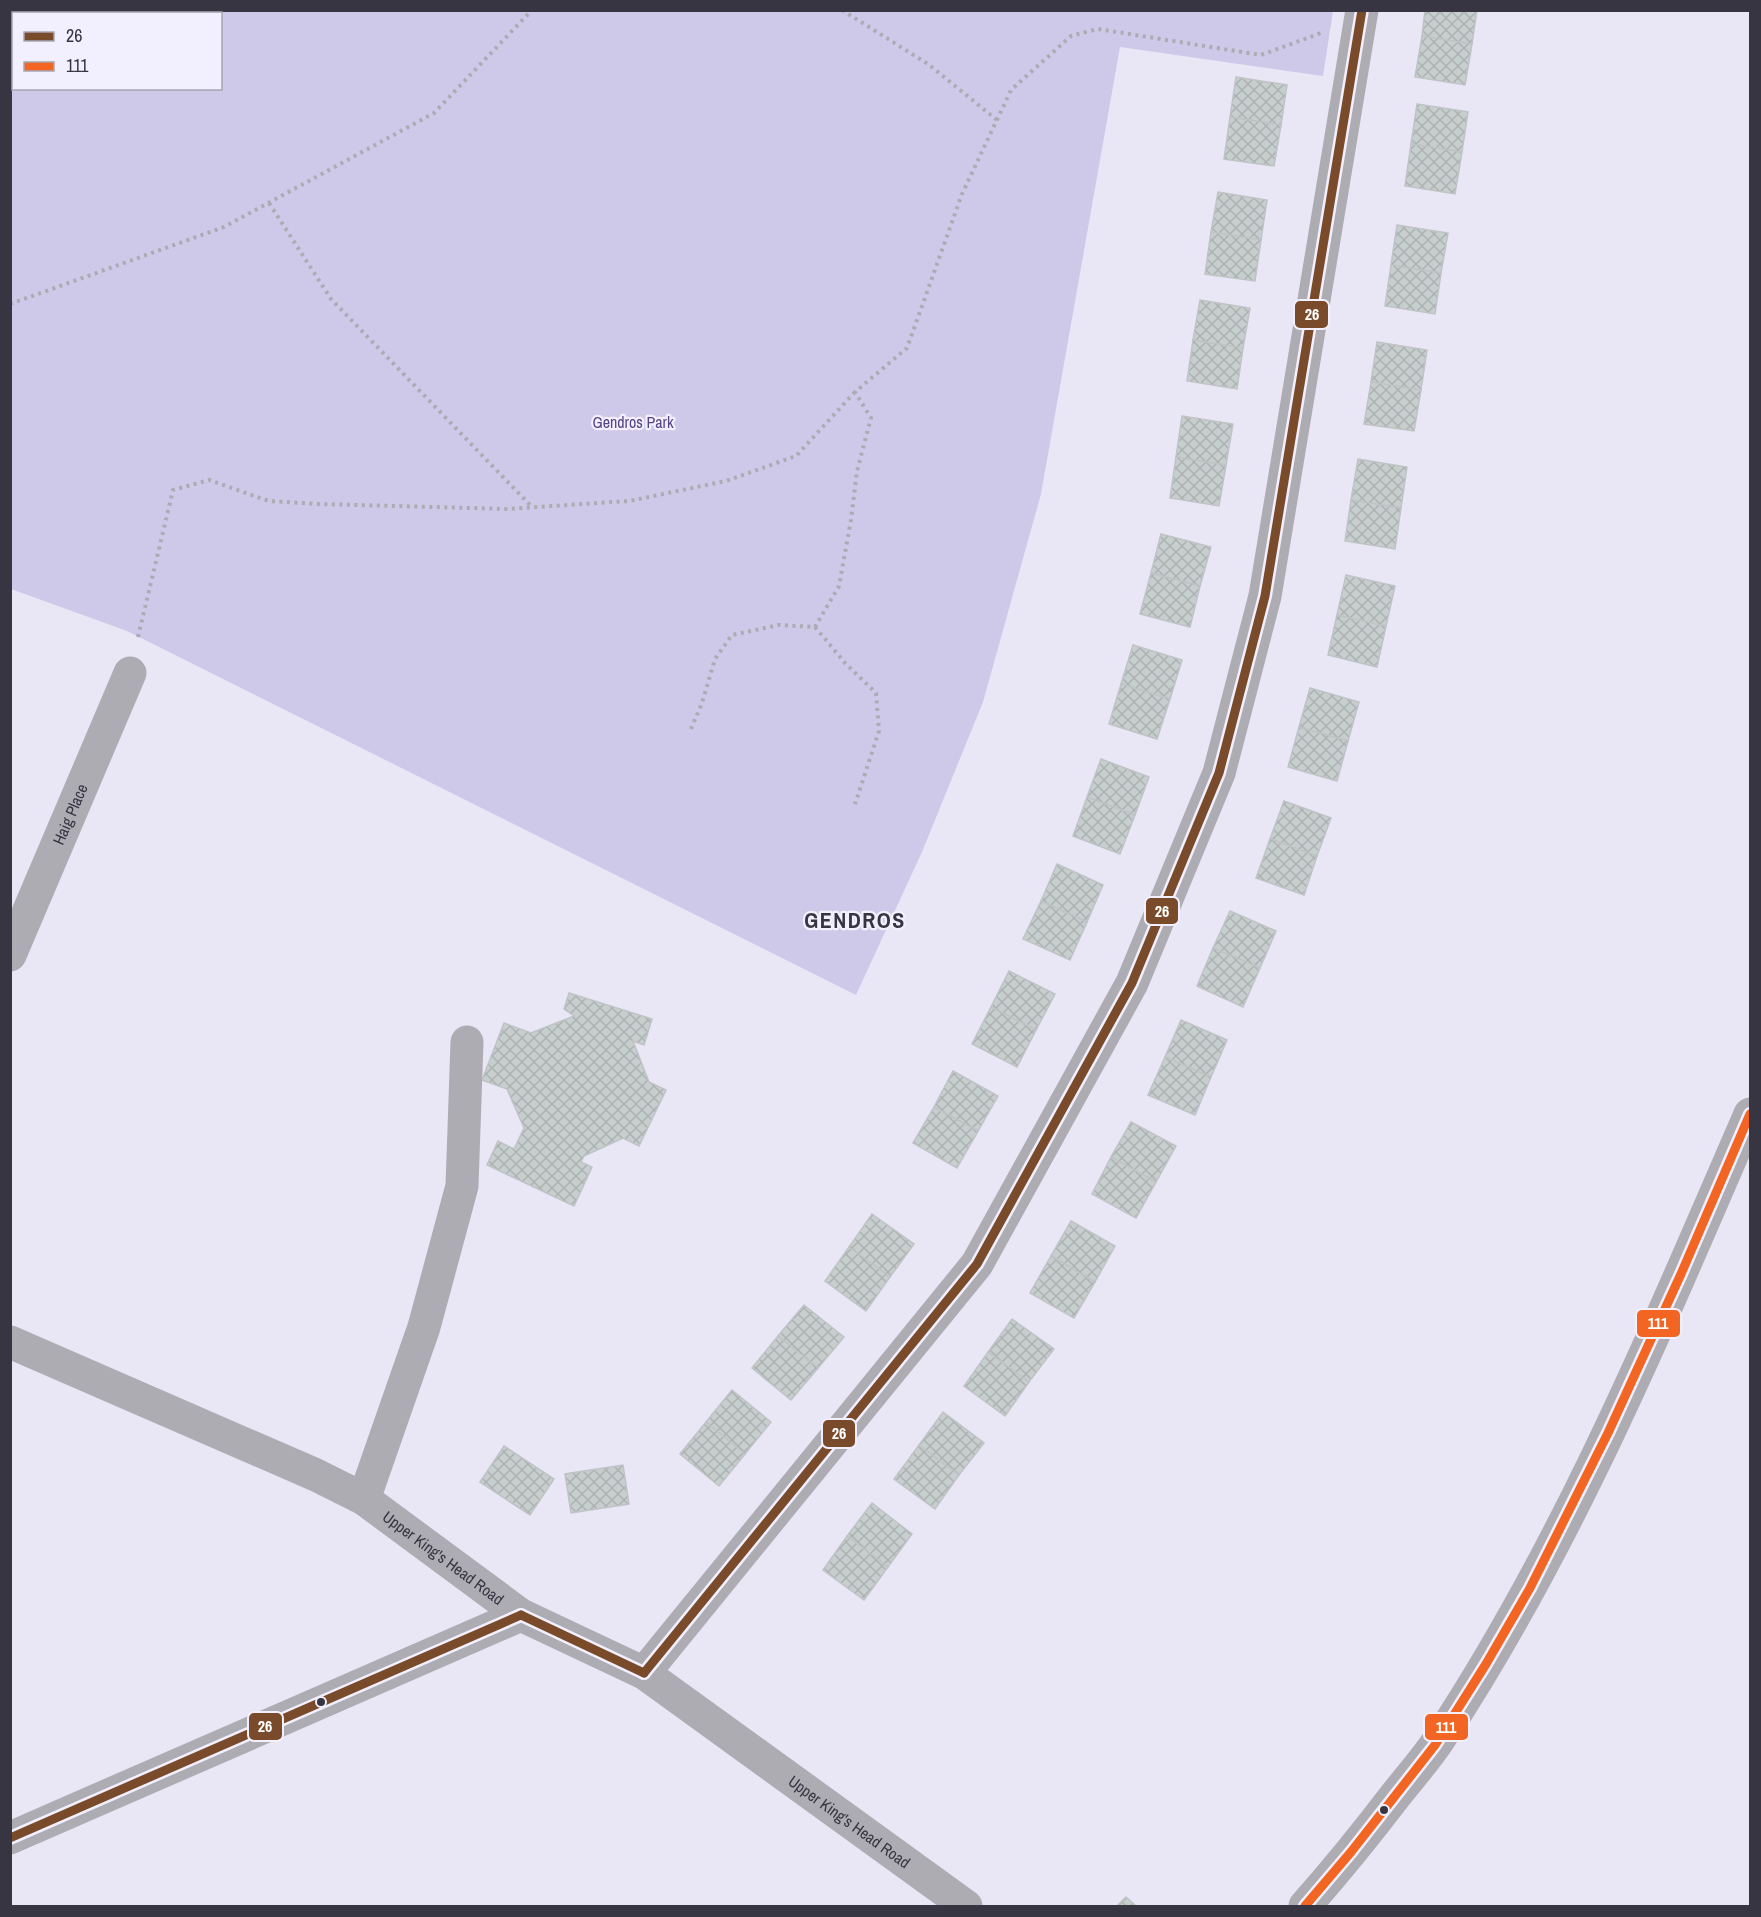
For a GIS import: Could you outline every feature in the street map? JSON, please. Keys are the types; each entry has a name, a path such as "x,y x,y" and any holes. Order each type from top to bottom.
{"street":[{"path":"644,1673 977,1264 1132,983 1219,772 1265,596 1360,23"},
{"name":"Haig Place","path":"10,955 130,673"},
{"path":"364,1499 424,1327 462,1186 467,1042"},
{"path":"1305,1906 1340,1867 1438,1740 1500,1643 1563,1524 1638,1372 1750,1114"},
{"name":"Upper King's Head Road","path":"10,1342 316,1475 364,1499 521,1615 644,1673 966,1906"},
{"path":"10,1838 521,1615"}],"path":[{"path":"10,304 224,227 434,113 532,10"},
{"path":"842,10 928,64 997,120"},
{"path":"130,673 172,490 209,480 269,501 508,509 629,501 726,482 796,456 855,392 906,348 962,194 1011,90 1071,36 1098,29 1261,55 1325,32 1360,23"},
{"path":"269,203 331,299 533,507"},
{"path":"815,627 839,586 857,471 871,418 855,392"},
{"path":"691,729 702,703 715,659 732,635 779,625 815,627 845,663 876,693 879,731 855,804"}],"green space":[{"name":"Gendros Park","path":"11,10 1333,11 1323,76 1120,47 1041,494 983,702 922,852 856,995 127,631 11,589"}],"building":[{"path":"1425,10 1477,10 1472,44 1422,36"},
{"path":"1422,36 1472,44 1465,85 1415,77"},
{"path":"1236,77 1287,85 1281,125 1230,117"},
{"path":"1417,104 1468,112 1462,152 1411,144"},
{"path":"1230,117 1281,125 1274,166 1224,159"},
{"path":"1411,144 1462,152 1455,194 1405,186"},
{"path":"1218,192 1267,200 1261,240 1211,232"},
{"path":"1397,225 1448,233 1441,273 1391,265"},
{"path":"1211,232 1261,240 1255,281 1205,274"},
{"path":"1391,265 1441,273 1435,314 1385,306"},
{"path":"1200,300 1250,308 1243,348 1193,340"},
{"path":"1193,340 1243,348 1237,389 1187,381"},
{"path":"1377,342 1427,350 1421,390 1371,382"},
{"path":"1371,382 1421,390 1414,431 1364,424"},
{"path":"1182,416 1233,424 1226,465 1176,457"},
{"path":"1176,457 1226,465 1219,506 1170,498"},
{"path":"1358,459 1407,467 1401,508 1351,500"},
{"path":"1351,500 1401,508 1395,549 1345,541"},
{"path":"1161,534 1211,547 1200,586 1151,573"},
{"path":"1151,573 1200,586 1190,627 1140,614"},
{"path":"1346,575 1395,586 1386,626 1337,615"},
{"path":"1337,615 1386,626 1377,667 1328,655"},
{"path":"1133,645 1182,660 1170,699 1121,684"},
{"path":"1121,684 1170,699 1157,739 1109,724"},
{"path":"1310,688 1359,702 1348,741 1299,727"},
{"path":"1299,727 1348,741 1337,781 1288,767"},
{"path":"1101,759 1149,777 1135,815 1087,797"},
{"path":"1087,797 1135,815 1120,854 1073,836"},
{"path":"1284,801 1331,818 1317,856 1270,839"},
{"path":"1270,839 1317,856 1304,895 1256,878"},
{"path":"1057,864 1103,885 1087,922 1041,901"},
{"path":"1041,901 1087,922 1070,960 1023,939"},
{"path":"1230,911 1276,931 1260,968 1213,948"},
{"path":"1213,948 1260,968 1243,1007 1197,986"},
{"path":"1009,971 1055,994 1036,1030 991,1007"},
{"path":"569,993 652,1019 644,1045 633,1041 649,1082 666,1090 639,1146 623,1138 584,1156 581,1162 592,1167 574,1206 487,1165 498,1141 514,1149 524,1128 507,1089 482,1080 504,1023 531,1033 574,1016 564,1009"},
{"path":"991,1007 1036,1030 1017,1067 972,1044"},
{"path":"1181,1020 1227,1040 1211,1077 1165,1057"},
{"path":"1165,1057 1211,1077 1195,1115 1148,1095"},
{"path":"953,1071 998,1096 978,1131 934,1107"},
{"path":"934,1107 978,1131 957,1168 913,1143"},
{"path":"1131,1122 1176,1146 1156,1182 1111,1157"},
{"path":"1111,1157 1156,1182 1136,1218 1092,1194"},
{"path":"872,1214 914,1244 890,1277 849,1247"},
{"path":"1071,1221 1115,1246 1095,1282 1051,1256"},
{"path":"849,1247 890,1277 866,1311 825,1281"},
{"path":"1051,1256 1095,1282 1074,1318 1030,1293"},
{"path":"804,1305 844,1337 818,1368 778,1336"},
{"path":"1012,1319 1054,1349 1029,1382 988,1352"},
{"path":"778,1336 818,1368 791,1400 752,1368"},
{"path":"988,1352 1029,1382 1005,1416 964,1386"},
{"path":"732,1390 771,1422 745,1454 706,1422"},
{"path":"943,1412 984,1443 959,1475 919,1445"},
{"path":"706,1422 745,1454 719,1486 680,1454"},
{"path":"919,1445 959,1475 935,1509 894,1479"},
{"path":"504,1446 554,1479 530,1515 480,1482"},
{"path":"623,1465 629,1504 571,1513 565,1474"},
{"path":"872,1503 912,1534 888,1567 847,1536"},
{"path":"847,1536 888,1567 864,1600 823,1570"},
{"path":"1126,1897 1136,1906 1117,1906"}],"transit line":[{"name":"26","path":"644,1673 977,1264 1132,983 1219,773 1265,596 1362,10"},
{"name":"111","path":"1305,1906 1351,1852 1435,1745 1530,1588 1608,1433 1681,1274 1750,1114"},
{"name":"26","path":"521,1615 644,1673"},
{"name":"26","path":"10,1838 521,1615"}],"district":[{"name":"GENDROS","path":"855,920"}]}
